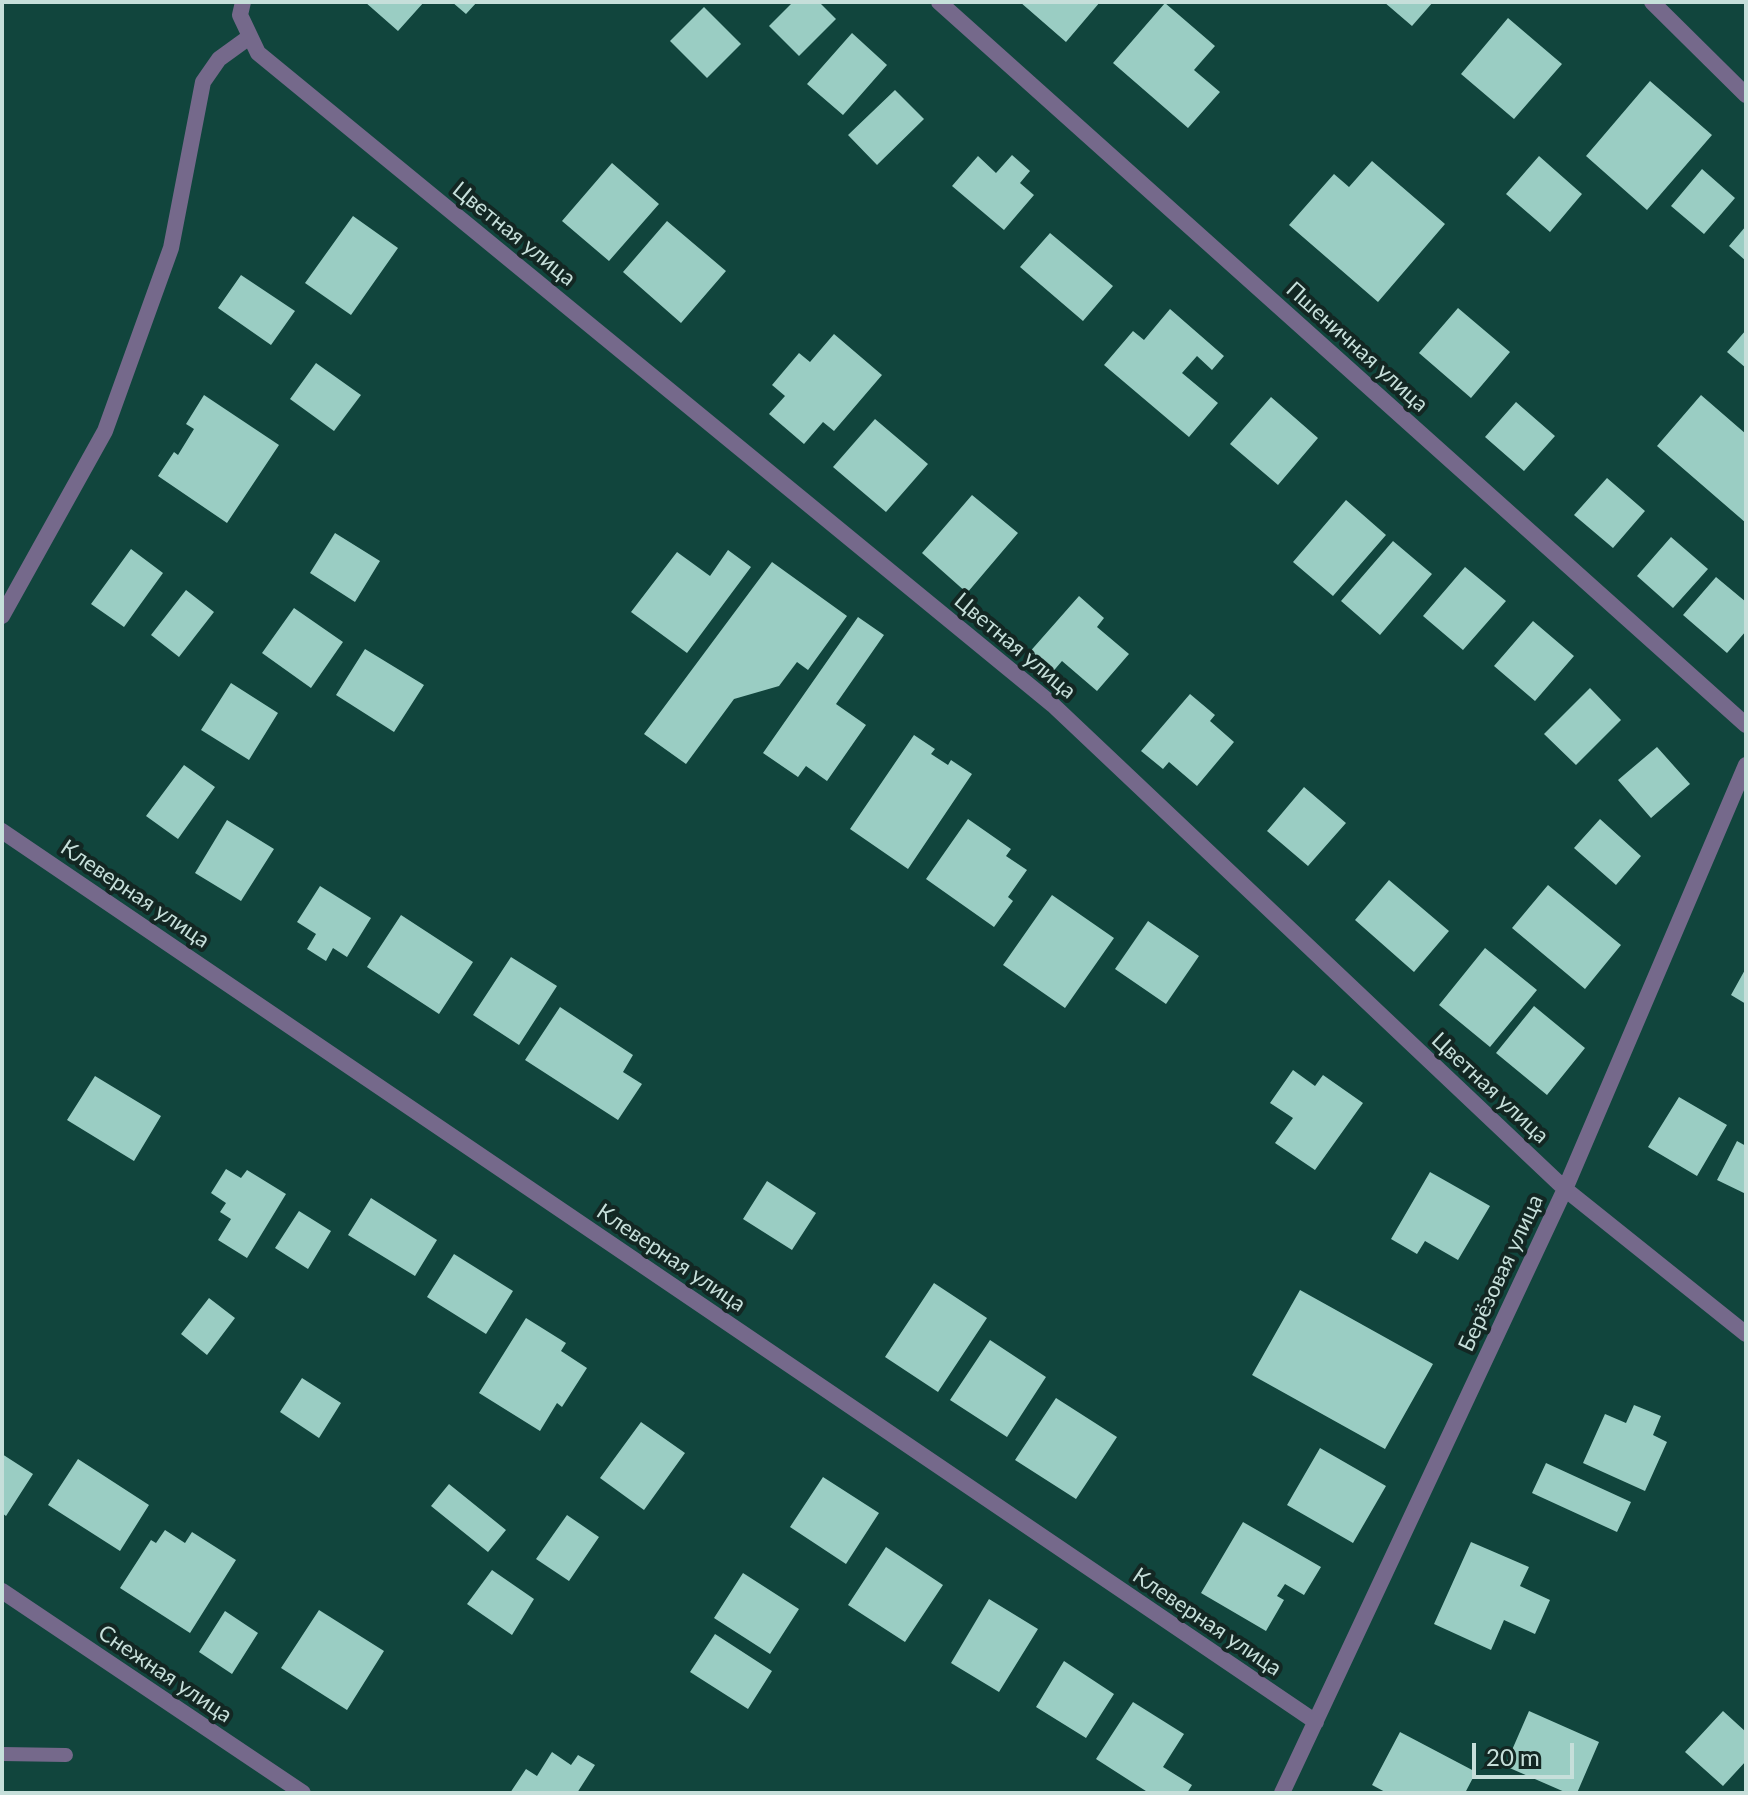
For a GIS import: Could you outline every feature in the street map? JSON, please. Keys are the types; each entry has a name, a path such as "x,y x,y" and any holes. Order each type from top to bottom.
{"street":[{"name":"Пшеничная улица","path":"939,2 1746,725"},
{"path":"1652,2 1746,95"},
{"name":"Цветная улица","path":"242,8 248,38 270,63 1053,705 1565,1189 1746,1334"},
{"path":"2,616 105,431 171,248 203,82 219,59 248,38"},
{"name":"Берёзовая улица","path":"1282,1793 1565,1189 1746,765"},
{"name":"Клеверная улица","path":"2,831 1316,1722"},
{"name":"Снежная улица","path":"2,1591 303,1793"}],"lane":[{"path":"2,1754 66,1755"}],"building":[{"path":"365,2 424,2 398,31"},
{"path":"452,2 477,2 466,14"},
{"path":"793,2 819,2 836,19 799,56 769,26"},
{"path":"1020,2 1100,2 1066,42"},
{"path":"1384,2 1433,2 1412,26"},
{"path":"1165,3 1215,46 1194,70 1220,92 1188,128 1113,63"},
{"path":"704,7 741,44 707,78 670,41"},
{"path":"1508,18 1562,64 1514,119 1461,74"},
{"path":"852,33 887,65 843,115 807,84"},
{"path":"1650,81 1712,135 1647,210 1586,156"},
{"path":"895,90 924,119 877,165 848,135"},
{"path":"1012,155 1030,171 1020,183 1034,195 1004,230 952,186 978,156 996,173"},
{"path":"1539,156 1582,194 1550,232 1506,194"},
{"path":"1372,161 1445,224 1378,302 1289,225 1334,174 1349,187"},
{"path":"612,163 659,204 609,261 562,221"},
{"path":"1702,169 1735,198 1704,234 1671,206"},
{"path":"353,216 398,248 351,315 305,283"},
{"path":"667,221 726,271 681,323 623,272"},
{"path":"1746,226 1746,261 1729,246"},
{"path":"1050,233 1113,286 1083,321 1020,267"},
{"path":"241,275 295,311 271,345 218,308"},
{"path":"1458,308 1510,352 1471,398 1419,353"},
{"path":"1170,309 1224,356 1212,370 1197,356 1182,373 1218,403 1189,437 1104,365 1133,331 1144,340"},
{"path":"1746,330 1746,368 1727,352"},
{"path":"834,334 882,375 834,431 823,422 804,444 769,414 785,396 772,385 799,353 810,362"},
{"path":"316,363 361,395 334,431 290,399"},
{"path":"204,395 279,445 227,523 158,476 174,452 178,455 194,429 186,424"},
{"path":"1701,395 1746,434 1746,523 1657,446"},
{"path":"1271,397 1318,438 1278,485 1230,444"},
{"path":"1516,402 1555,436 1524,471 1485,437"},
{"path":"875,419 928,464 886,512 833,467"},
{"path":"1607,478 1645,511 1613,548 1574,515"},
{"path":"972,495 1018,533 967,593 922,553"},
{"path":"1346,500 1386,535 1333,596 1293,562"},
{"path":"335,533 380,561 355,602 310,573"},
{"path":"1671,537 1708,569 1673,608 1637,576"},
{"path":"1393,541 1432,574 1380,635 1341,601"},
{"path":"131,549 163,573 124,627 91,604"},
{"path":"728,550 751,567 687,653 631,612 677,552 710,576"},
{"path":"772,562 847,616 808,670 797,662 779,686 734,699 686,764 644,734"},
{"path":"1465,567 1506,601 1463,650 1423,616"},
{"path":"1716,577 1746,602 1746,631 1727,653 1683,615"},
{"path":"186,590 214,612 179,657 151,635"},
{"path":"1079,596 1104,618 1097,627 1129,654 1097,691 1062,661 1050,675 1027,655"},
{"path":"294,608 343,642 311,688 262,653"},
{"path":"858,617 884,635 836,704 866,725 827,781 806,766 798,777 763,753"},
{"path":"1533,621 1574,656 1535,701 1494,666"},
{"path":"365,649 424,685 394,732 336,695"},
{"path":"231,683 278,713 249,760 201,730"},
{"path":"1590,688 1621,720 1576,765 1544,734"},
{"path":"1190,694 1215,715 1210,721 1234,742 1197,786 1169,762 1163,769 1141,751"},
{"path":"914,735 935,749 931,754 948,765 951,760 972,774 908,869 850,829"},
{"path":"1657,747 1690,784 1651,818 1618,780"},
{"path":"184,765 215,787 178,839 146,816"},
{"path":"1304,787 1346,823 1308,866 1267,831"},
{"path":"968,819 1011,849 1006,856 1027,870 1008,897 1013,901 994,927 926,879"},
{"path":"1600,819 1641,856 1616,885 1574,848"},
{"path":"227,820 274,849 241,901 195,873"},
{"path":"1389,880 1449,931 1414,972 1355,920"},
{"path":"1548,885 1621,945 1585,989 1512,928"},
{"path":"320,886 371,918 347,957 333,948 326,961 307,949 316,934 297,922"},
{"path":"1052,895 1114,938 1065,1008 1003,965"},
{"path":"401,915 473,962 439,1014 367,967"},
{"path":"1148,921 1199,956 1166,1004 1115,969"},
{"path":"1485,948 1537,990 1490,1047 1439,1005"},
{"path":"511,957 557,986 519,1045 473,1015"},
{"path":"1746,968 1746,1004 1731,995"},
{"path":"1534,1006 1585,1048 1547,1095 1496,1053"},
{"path":"560,1007 633,1055 623,1072 642,1084 618,1120 525,1060"},
{"path":"1293,1070 1315,1086 1323,1075 1363,1103 1315,1170 1275,1143 1293,1118 1270,1103"},
{"path":"95,1076 161,1116 134,1161 67,1120"},
{"path":"1679,1097 1727,1125 1697,1176 1648,1147"},
{"path":"1737,1141 1746,1146 1746,1194 1717,1180"},
{"path":"226,1169 241,1178 247,1170 286,1194 247,1258 218,1240 231,1219 220,1212 226,1203 211,1193"},
{"path":"1430,1172 1490,1206 1458,1260 1425,1241 1417,1254 1391,1239"},
{"path":"767,1181 816,1213 792,1250 743,1219"},
{"path":"371,1198 437,1240 415,1276 348,1235"},
{"path":"299,1211 331,1231 308,1269 275,1248"},
{"path":"454,1254 513,1291 486,1334 427,1297"},
{"path":"934,1283 987,1318 938,1392 885,1357"},
{"path":"1300,1290 1433,1364 1385,1449 1252,1375"},
{"path":"209,1298 235,1318 207,1355 181,1334"},
{"path":"526,1318 566,1343 561,1351 587,1368 562,1407 557,1403 540,1431 479,1393"},
{"path":"990,1340 1046,1377 1007,1437 950,1400"},
{"path":"302,1378 341,1403 319,1438 280,1412"},
{"path":"1056,1398 1117,1437 1076,1499 1015,1460"},
{"path":"1634,1405 1661,1416 1653,1435 1667,1442 1645,1491 1583,1463 1605,1414 1626,1423"},
{"path":"641,1422 685,1453 644,1510 600,1478"},
{"path":"1320,1448 1386,1486 1353,1543 1287,1505"},
{"path":"2,1454 33,1474 6,1516 2,1513"},
{"path":"78,1459 149,1505 120,1551 48,1505"},
{"path":"1546,1463 1631,1502 1617,1532 1532,1493"},
{"path":"823,1477 879,1513 846,1564 790,1527"},
{"path":"449,1484 506,1530 488,1552 431,1506"},
{"path":"567,1515 599,1537 569,1581 536,1559"},
{"path":"1243,1522 1321,1567 1304,1595 1285,1584 1277,1596 1284,1600 1266,1631 1201,1593"},
{"path":"165,1530 185,1543 192,1532 236,1560 190,1633 120,1588 151,1540 156,1543"},
{"path":"1471,1542 1529,1567 1520,1586 1550,1600 1535,1634 1504,1620 1491,1650 1434,1624"},
{"path":"886,1547 943,1585 905,1642 848,1605"},
{"path":"492,1570 534,1599 512,1635 467,1604"},
{"path":"743,1573 799,1609 770,1654 714,1618"},
{"path":"989,1599 1038,1629 999,1692 951,1663"},
{"path":"319,1610 384,1651 347,1710 281,1668"},
{"path":"225,1611 258,1633 232,1674 199,1652"},
{"path":"715,1634 772,1671 748,1709 690,1672"},
{"path":"1064,1661 1114,1694 1086,1738 1036,1707"},
{"path":"1133,1702 1184,1734 1163,1767 1192,1785 1187,1793 1149,1793 1096,1759"},
{"path":"1529,1711 1599,1742 1577,1793 1567,1793 1505,1766"},
{"path":"1723,1711 1746,1732 1746,1761 1723,1786 1685,1752"},
{"path":"1400,1732 1476,1772 1465,1793 1387,1793 1372,1785"},
{"path":"552,1752 571,1765 578,1755 595,1765 577,1793 510,1793 526,1769 537,1776"}]}
